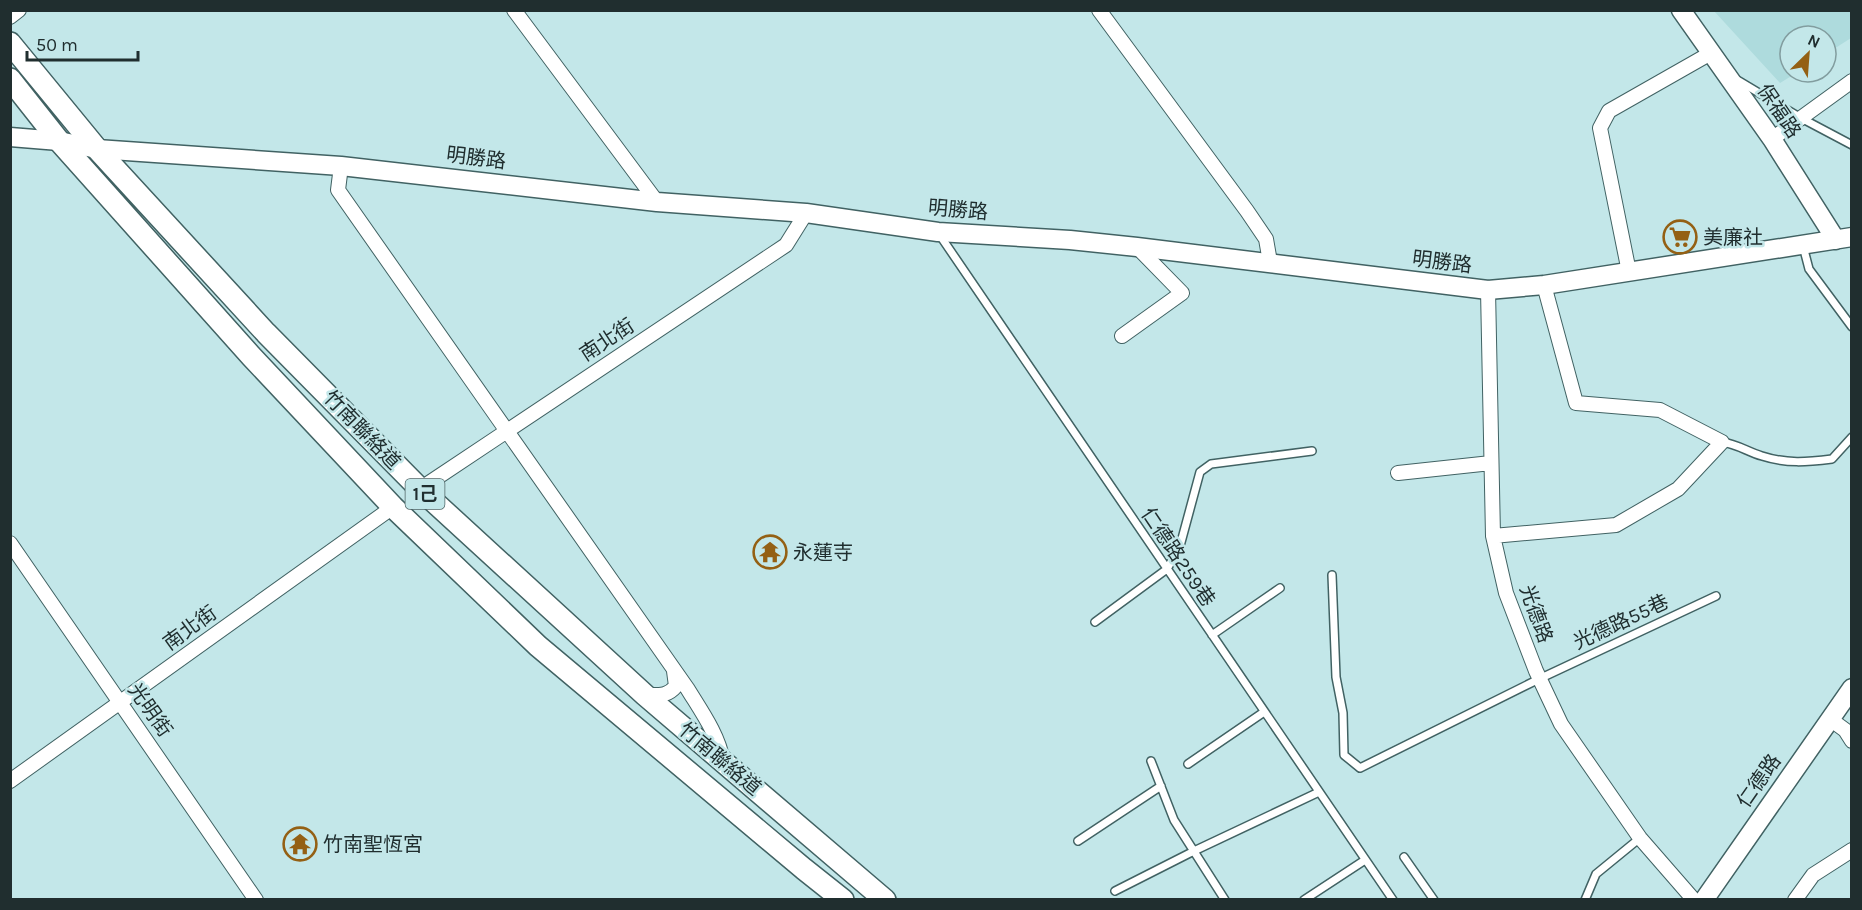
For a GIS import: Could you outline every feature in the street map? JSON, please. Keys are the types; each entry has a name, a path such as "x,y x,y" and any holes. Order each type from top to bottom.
{"main road":[{"name":"竹南聯絡道","path":"10,43 97,149 266,333 420,489 645,695 885,900"},
{"name":"竹南聯絡道","path":"10,79 59,141 250,356 393,507 538,646 843,900"}],"street":[{"path":"10,17 19,10"},
{"path":"514,10 657,202"},
{"path":"1099,10 1247,211 1266,239 1270,262"},
{"name":"保福路","path":"1681,10 1844,238"},
{"path":"1629,272 1600,128 1610,111 1711,53"},
{"path":"1772,139 1851,81"},
{"name":"明勝路","path":"10,137 59,141 97,149 341,166 657,202 806,213 938,232 1071,240 1270,262 1488,290 1545,285 1844,238"},
{"path":"341,166 338,190 674,669 709,723 724,762"},
{"name":"南北街","path":"420,489 786,245 806,213"},
{"path":"1122,336 1182,293 1137,247"},
{"path":"1493,536 1616,525 1678,489 1722,442 1660,410 1576,403 1545,285"},
{"name":"光德路","path":"1488,290 1493,536 1506,593 1539,679 1561,724 1641,838 1694,900"},
{"path":"1398,472 1491,463"},
{"name":"南北街","path":"10,782 393,507"},
{"name":"光明街","path":"10,543 256,900"},
{"path":"645,695 671,693 676,686 674,669"},
{"name":"仁德路","path":"1704,900 1851,688"},
{"path":"1830,719 1845,730 1851,741"},
{"path":"1796,900 1813,875 1851,850"}],"lane":[{"path":"1726,74 1851,146"},
{"name":"仁德路259巷","path":"938,232 1392,900"},
{"path":"1803,246 1809,269 1851,327"},
{"path":"1722,442 1735,444 1761,456 1796,463 1832,459 1851,437"},
{"path":"1095,622 1167,569 1180,546 1200,472 1211,464 1312,451"},
{"name":"光德路55巷","path":"1332,575 1336,676 1343,713 1344,755 1360,768 1539,679 1716,596"},
{"path":"1212,635 1280,588"},
{"path":"1188,764 1264,712"},
{"path":"1151,761 1174,820 1225,900"},
{"path":"1078,841 1161,786"},
{"path":"1115,891 1319,792"},
{"path":"1585,900 1596,874 1641,838"},
{"path":"1404,857 1434,900"},
{"path":"1304,900 1365,860"}],"shaded area":[{"path":"1714,11 1851,11 1851,38 1838,46 1838,24 1778,24 1778,81"}],"place":[{"name":"美廉社","path":"1680,237"},
{"name":"永蓮寺","path":"770,552"},
{"name":"竹南聖恆宮","path":"300,844"}]}
